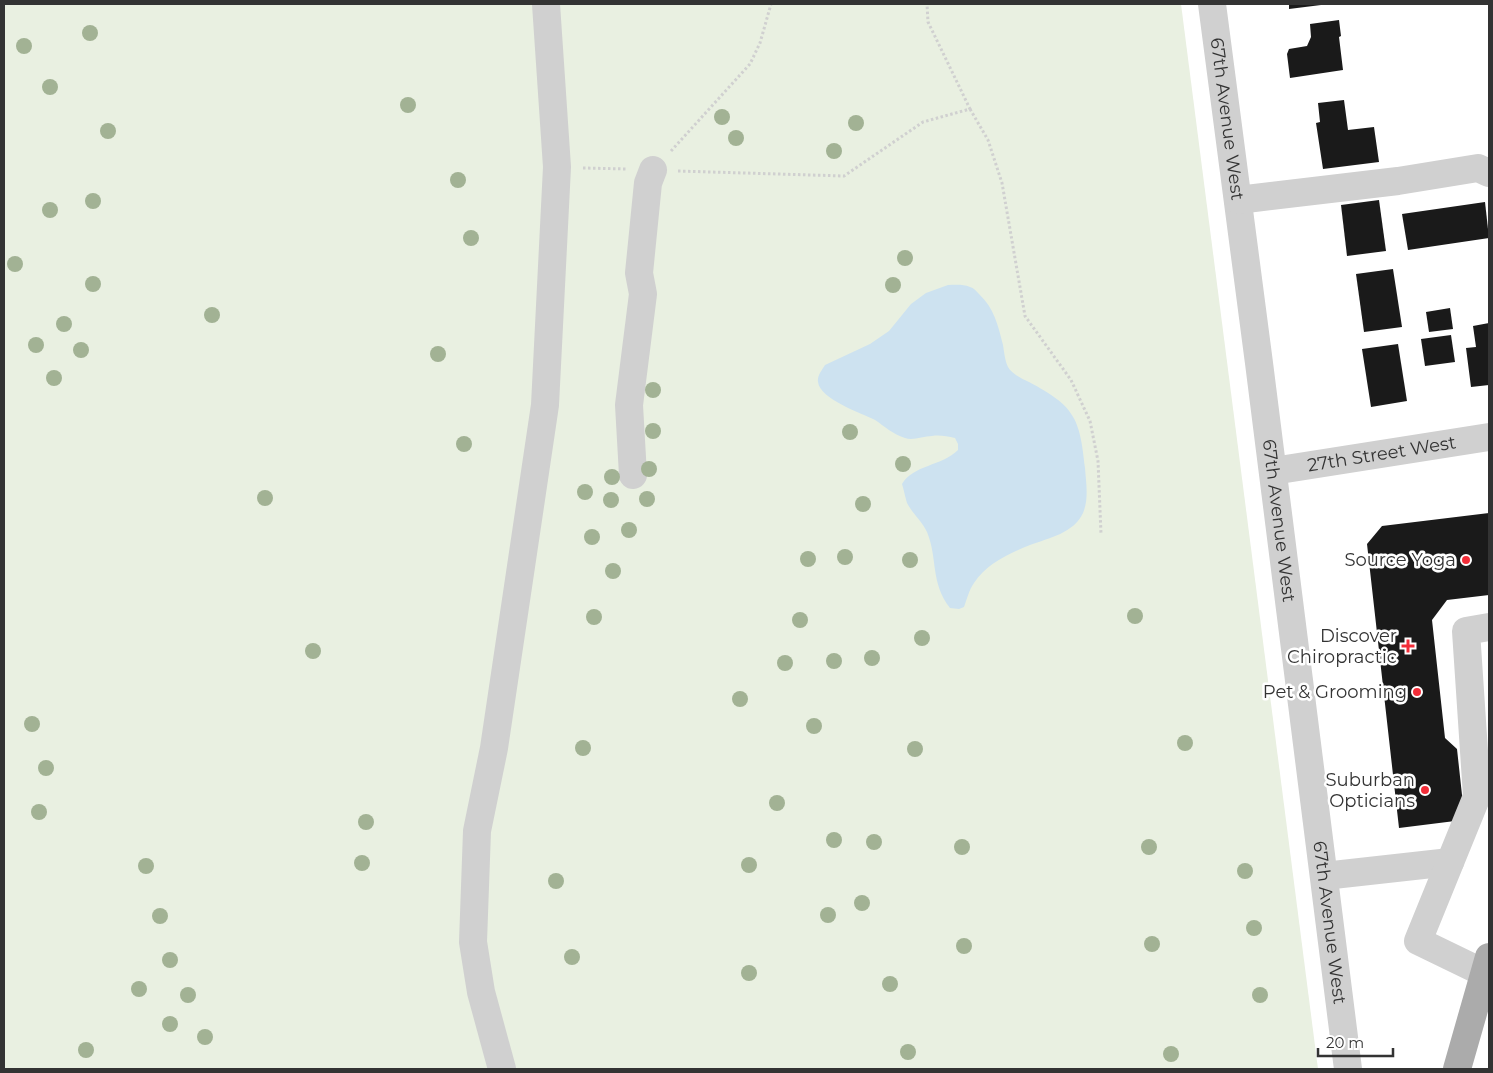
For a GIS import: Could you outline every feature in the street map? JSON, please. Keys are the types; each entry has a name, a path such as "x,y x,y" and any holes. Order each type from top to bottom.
{"main road":[{"path":"1457,1069 1487,965"}],"street":[{"path":"502,1069 482,992 472,942 477,831 494,748 544,405 557,167 546,4"},
{"name":"67th Avenue West","path":"1212,4 1348,1069"},
{"path":"1238,200 1398,181 1478,168 1489,173"},
{"path":"633,475 629,405 643,294 639,273 646,201 648,183 653,170"},
{"name":"27th Street West","path":"1273,471 1489,437"},
{"path":"1487,965 1418,941 1477,796 1466,631 1489,627"},
{"path":"1324,876 1450,862"}],"path":[{"path":"653,170 750,64 760,43 771,4"},
{"path":"927,4 928,22 970,109 988,140 1002,183 1025,316 1071,380 1090,421 1098,461 1101,534"},
{"path":"557,167 844,176 923,122 970,109"}],"green space":[{"path":"4,4 1181,4 1318,1069 4,1069"}],"water":[{"path":"948,285 971,287 984,299 995,317 1006,362 1010,370 1056,398 1072,415 1077,425 1083,451 1087,491 1083,513 1074,525 1060,534 1014,552 985,570 974,583 964,607 959,609 950,608 944,598 937,580 927,532 907,503 902,484 913,473 944,459 958,450 955,438 929,436 908,439 901,437 875,420 833,400 820,388 818,382 820,373 825,365 870,344 889,331 911,304 926,293"}],"building":[{"path":"1289,4 1321,4 1321,5 1289,9"},
{"path":"1339,20 1343,70 1290,78 1287,54 1289,49 1307,46 1311,37 1310,24"},
{"path":"1344,100 1348,130 1374,127 1379,162 1323,169 1316,123 1320,122 1318,103"},
{"path":"1379,200 1386,251 1347,256 1341,205"},
{"path":"1485,202 1489,238 1408,250 1402,214"},
{"path":"1393,269 1402,327 1364,332 1356,274"},
{"path":"1450,308 1453,329 1429,332 1426,312"},
{"path":"1489,323 1489,385 1471,387 1466,348 1476,347 1473,326"},
{"path":"1451,335 1455,362 1425,366 1421,339"},
{"path":"1398,344 1407,401 1371,407 1362,349"},
{"path":"1489,513 1489,595 1447,600 1432,620 1445,738 1457,749 1463,804 1455,821 1399,828 1367,544 1382,526"}],"place":[{"name":"Source Yoga","path":"1466,560"},
{"name":"Discover Chiropractic","path":"1408,646"},
{"name":"Pet & Grooming","path":"1417,692"},
{"name":"Suburban Opticians","path":"1425,790"}]}
